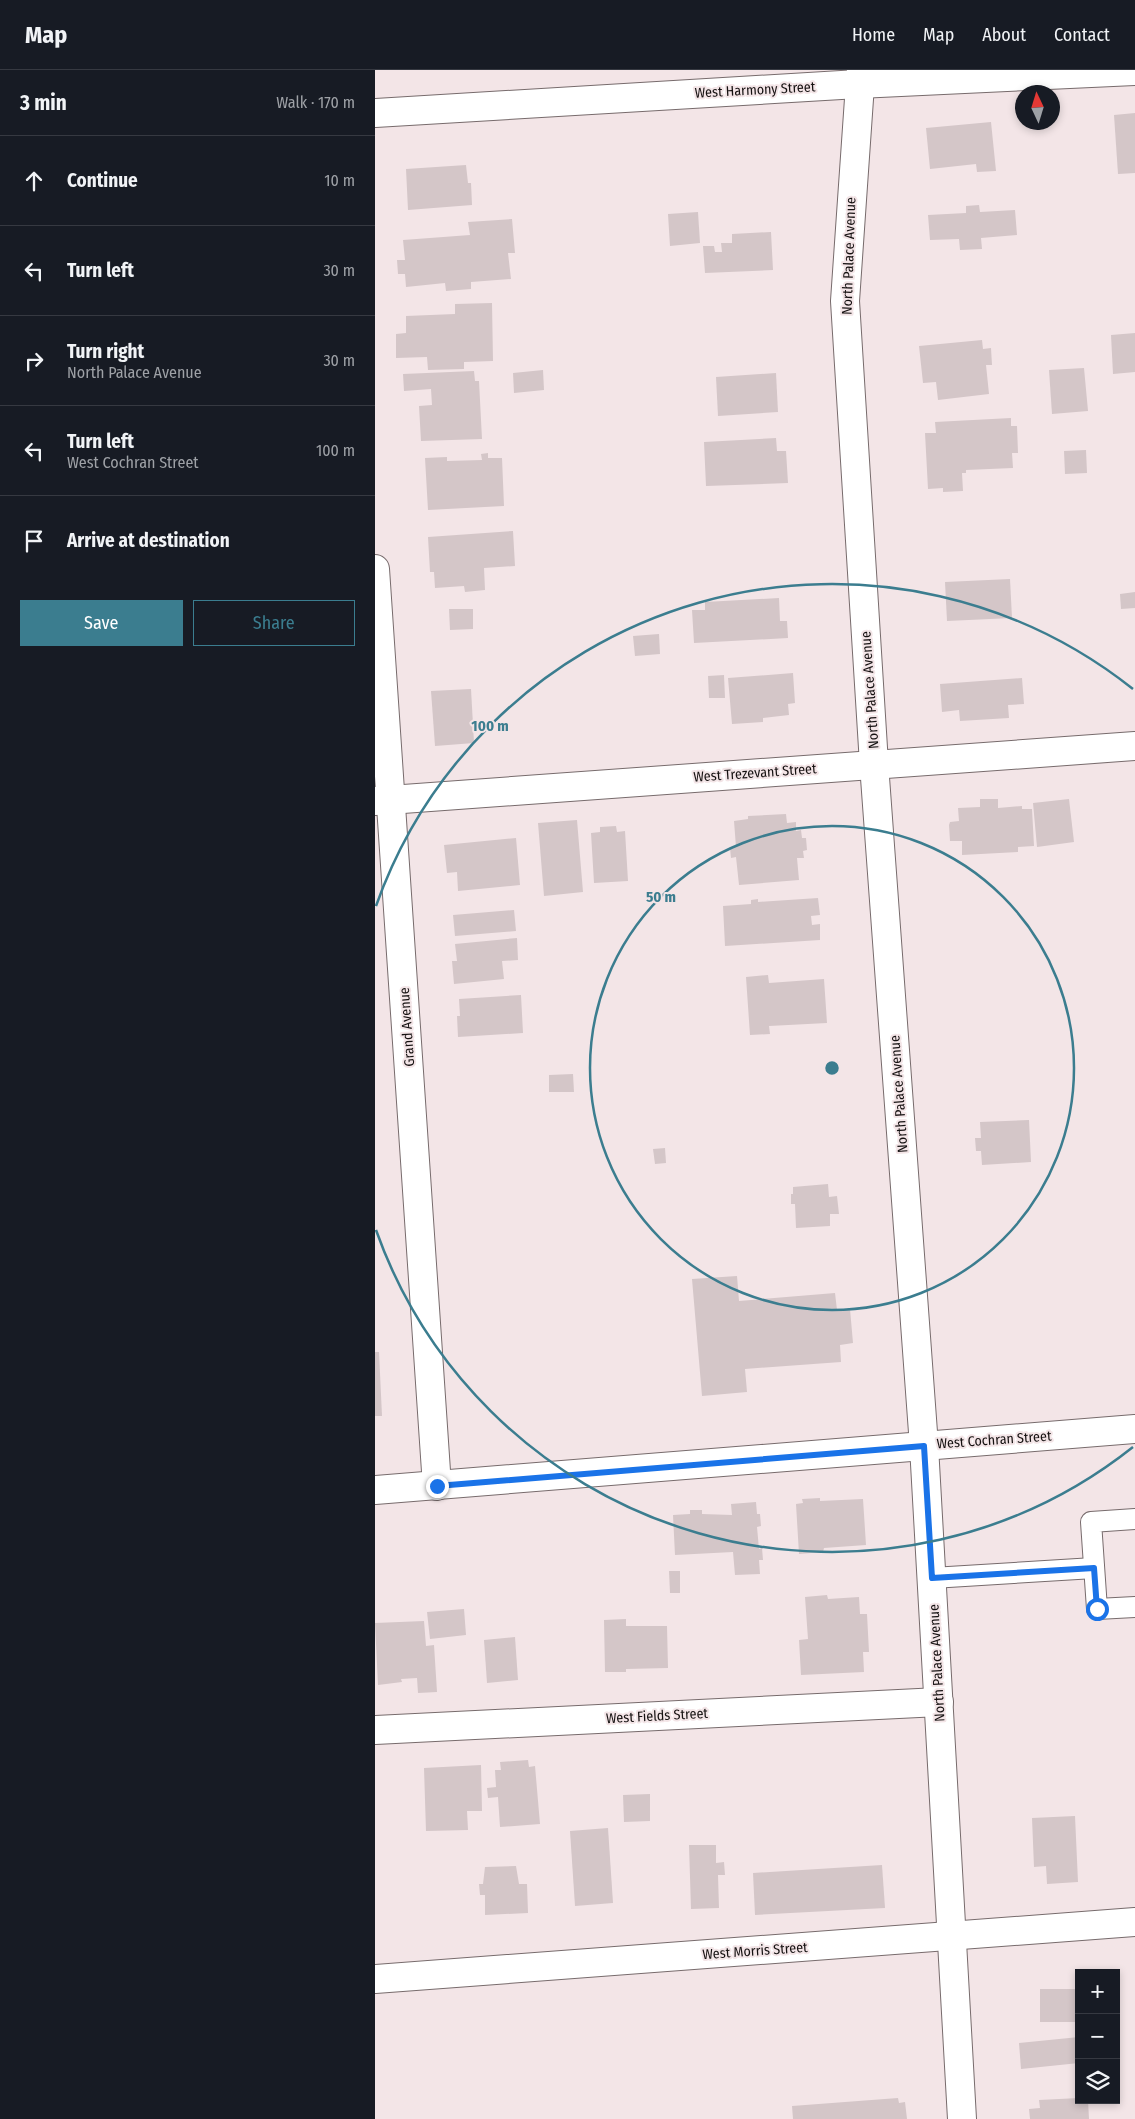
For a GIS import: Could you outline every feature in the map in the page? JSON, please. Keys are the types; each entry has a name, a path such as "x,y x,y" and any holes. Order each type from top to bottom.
{"street":[{"name":"West Harmony Street","path":"375,113 859,77 1135,71"},
{"name":"North Palace Avenue","path":"859,77 845,301 874,764 924,1446 962,2119"},
{"name":"Grand Avenue","path":"375,569 383,800 437,1486"},
{"name":"West Trezevant Street","path":"383,800 1135,746"},
{"name":"West Cochran Street","path":"375,1490 1135,1429"},
{"name":"West Fields Street","path":"375,1730 939,1702"},
{"name":"West Morris Street","path":"375,1979 1135,1922"}],"lane":[{"path":"1135,1519 1091,1522 1097,1609 1135,1607"},
{"path":"932,1578 1094,1568"}],"building":[{"path":"1135,113 1135,173 1118,174 1114,115"},
{"path":"991,122 996,171 977,172 976,164 930,169 926,128"},
{"path":"466,165 468,183 471,183 472,205 408,210 406,169"},
{"path":"979,205 980,212 1015,210 1017,235 981,238 982,249 960,250 959,239 930,240 928,215 966,213 966,206"},
{"path":"698,212 700,243 670,246 668,214"},
{"path":"512,219 515,253 508,253 511,279 471,282 471,289 446,291 445,283 406,287 405,274 398,274 397,260 405,260 403,240 470,235 468,222"},
{"path":"771,232 773,270 705,273 703,246 714,246 715,252 722,252 721,243 732,243 732,234"},
{"path":"492,303 493,361 464,362 464,369 428,370 427,357 396,358 396,334 406,333 406,316 455,314 455,304"},
{"path":"1135,333 1135,372 1113,374 1111,335"},
{"path":"982,340 983,349 991,348 992,365 986,365 989,394 938,400 936,382 923,383 919,346"},
{"path":"1084,368 1088,411 1052,414 1049,370"},
{"path":"543,370 544,390 514,393 513,373"},
{"path":"474,371 475,381 479,381 482,439 421,441 419,406 432,405 431,389 404,391 403,374"},
{"path":"776,373 778,412 718,416 716,377"},
{"path":"1011,418 1011,426 1017,426 1018,453 1012,453 1013,468 966,470 966,473 962,473 963,491 943,492 943,488 928,489 925,433 936,433 935,422"},
{"path":"776,438 777,451 786,451 788,483 706,486 704,442"},
{"path":"1086,450 1087,473 1065,474 1064,451"},
{"path":"488,453 488,458 502,458 504,506 428,510 425,458 447,457 447,461 482,460 481,454"},
{"path":"513,531 515,566 484,568 485,590 465,592 464,586 435,588 434,572 430,572 428,537"},
{"path":"1010,579 1012,618 947,621 945,582"},
{"path":"1135,592 1135,608 1121,609 1120,594"},
{"path":"779,598 780,621 787,621 788,638 694,643 692,610 705,610 705,602"},
{"path":"449,609 473,609 473,629 450,630"},
{"path":"659,634 660,654 635,656 633,636"},
{"path":"793,673 795,703 788,704 789,715 763,718 763,722 732,724 728,678"},
{"path":"724,675 725,698 709,698 708,676"},
{"path":"1022,678 1024,704 1008,705 1009,718 960,721 959,710 942,712 940,684"},
{"path":"471,689 474,743 435,746 431,691"},
{"path":"980,799 998,799 998,808 1022,806 1022,809 1032,809 1034,846 1018,847 1018,852 962,855 962,841 950,841 949,825 950,822 959,821 958,808 980,807"},
{"path":"1069,799 1074,842 1037,847 1033,803"},
{"path":"786,814 787,823 796,822 796,831 801,830 802,838 806,838 807,850 803,851 804,858 797,858 799,880 739,885 736,857 731,858 730,848 736,847 734,821 748,819 748,816"},
{"path":"577,820 583,892 544,896 538,823"},
{"path":"616,826 617,832 625,831 628,881 594,883 591,833 600,832 600,827"},
{"path":"516,838 520,885 458,891 457,872 447,873 444,845"},
{"path":"818,898 820,915 811,916 812,925 820,924 820,940 725,946 723,906 751,904 751,900 758,899 758,902"},
{"path":"514,910 516,931 455,936 453,915"},
{"path":"517,938 518,960 502,961 504,979 454,984 452,961 457,961 455,944"},
{"path":"768,975 769,983 824,979 827,1023 769,1026 770,1034 750,1035 746,977"},
{"path":"521,995 523,1033 458,1037 457,1016 460,1016 459,999"},
{"path":"573,1074 574,1092 549,1092 549,1075"},
{"path":"1029,1120 1031,1162 982,1165 981,1151 976,1151 975,1138 981,1138 980,1122"},
{"path":"665,1148 666,1163 655,1164 653,1149"},
{"path":"828,1184 829,1197 837,1196 839,1214 830,1214 830,1226 796,1228 795,1204 791,1204 793,1187"},
{"path":"737,1276 739,1301 835,1293 837,1310 850,1309 853,1343 840,1345 841,1362 745,1369 747,1392 702,1396 692,1279"},
{"path":"375,1352 379,1352 382,1416 375,1416"},
{"path":"820,1498 820,1501 863,1499 866,1545 824,1548 823,1552 799,1554 796,1504 803,1503 802,1499"},
{"path":"756,1502 761,1526 757,1527 759,1549 762,1548 763,1560 759,1560 760,1574 735,1575 733,1552 675,1555 673,1515 690,1514 690,1510 702,1510 702,1514 732,1515 731,1504"},
{"path":"669,1571 680,1571 680,1593 670,1593"},
{"path":"827,1595 828,1599 859,1597 860,1614 867,1614 869,1652 863,1652 864,1672 801,1675 799,1640 808,1639 805,1597"},
{"path":"464,1609 466,1635 430,1639 427,1612"},
{"path":"626,1619 626,1626 667,1626 668,1668 626,1669 626,1672 605,1672 604,1620"},
{"path":"424,1621 426,1646 434,1645 437,1692 418,1693 417,1678 401,1679 402,1682 378,1685 375,1623"},
{"path":"515,1637 518,1680 487,1683 484,1640"},
{"path":"528,1760 529,1767 535,1766 540,1824 500,1827 498,1797 488,1798 487,1788 496,1787 495,1770 501,1770 500,1762"},
{"path":"481,1765 482,1811 467,1811 468,1830 426,1831 424,1768"},
{"path":"650,1794 650,1821 624,1822 623,1795"},
{"path":"1075,1816 1078,1882 1047,1884 1046,1866 1034,1867 1032,1818"},
{"path":"608,1828 613,1903 575,1906 570,1831"},
{"path":"689,1845 716,1845 716,1863 724,1862 725,1875 718,1875 719,1908 691,1909"},
{"path":"882,1865 885,1908 755,1915 753,1873"},
{"path":"516,1866 519,1884 527,1884 528,1913 485,1915 485,1895 480,1895 479,1884 483,1884 485,1867"},
{"path":"1040,1989 1075,1989 1075,2022 1040,2022"},
{"path":"1075,2037 1075,2063 1021,2069 1019,2043"},
{"path":"898,2098 899,2103 905,2102 907,2119 793,2119 792,2106"},
{"path":"1075,2098 1075,2104 1088,2104 1089,2119 1030,2119 1029,2109 1040,2108 1039,2100"}],"route":[{"path":"437,1486 924,1446 932,1578 1094,1568 1097,1609"}]}
